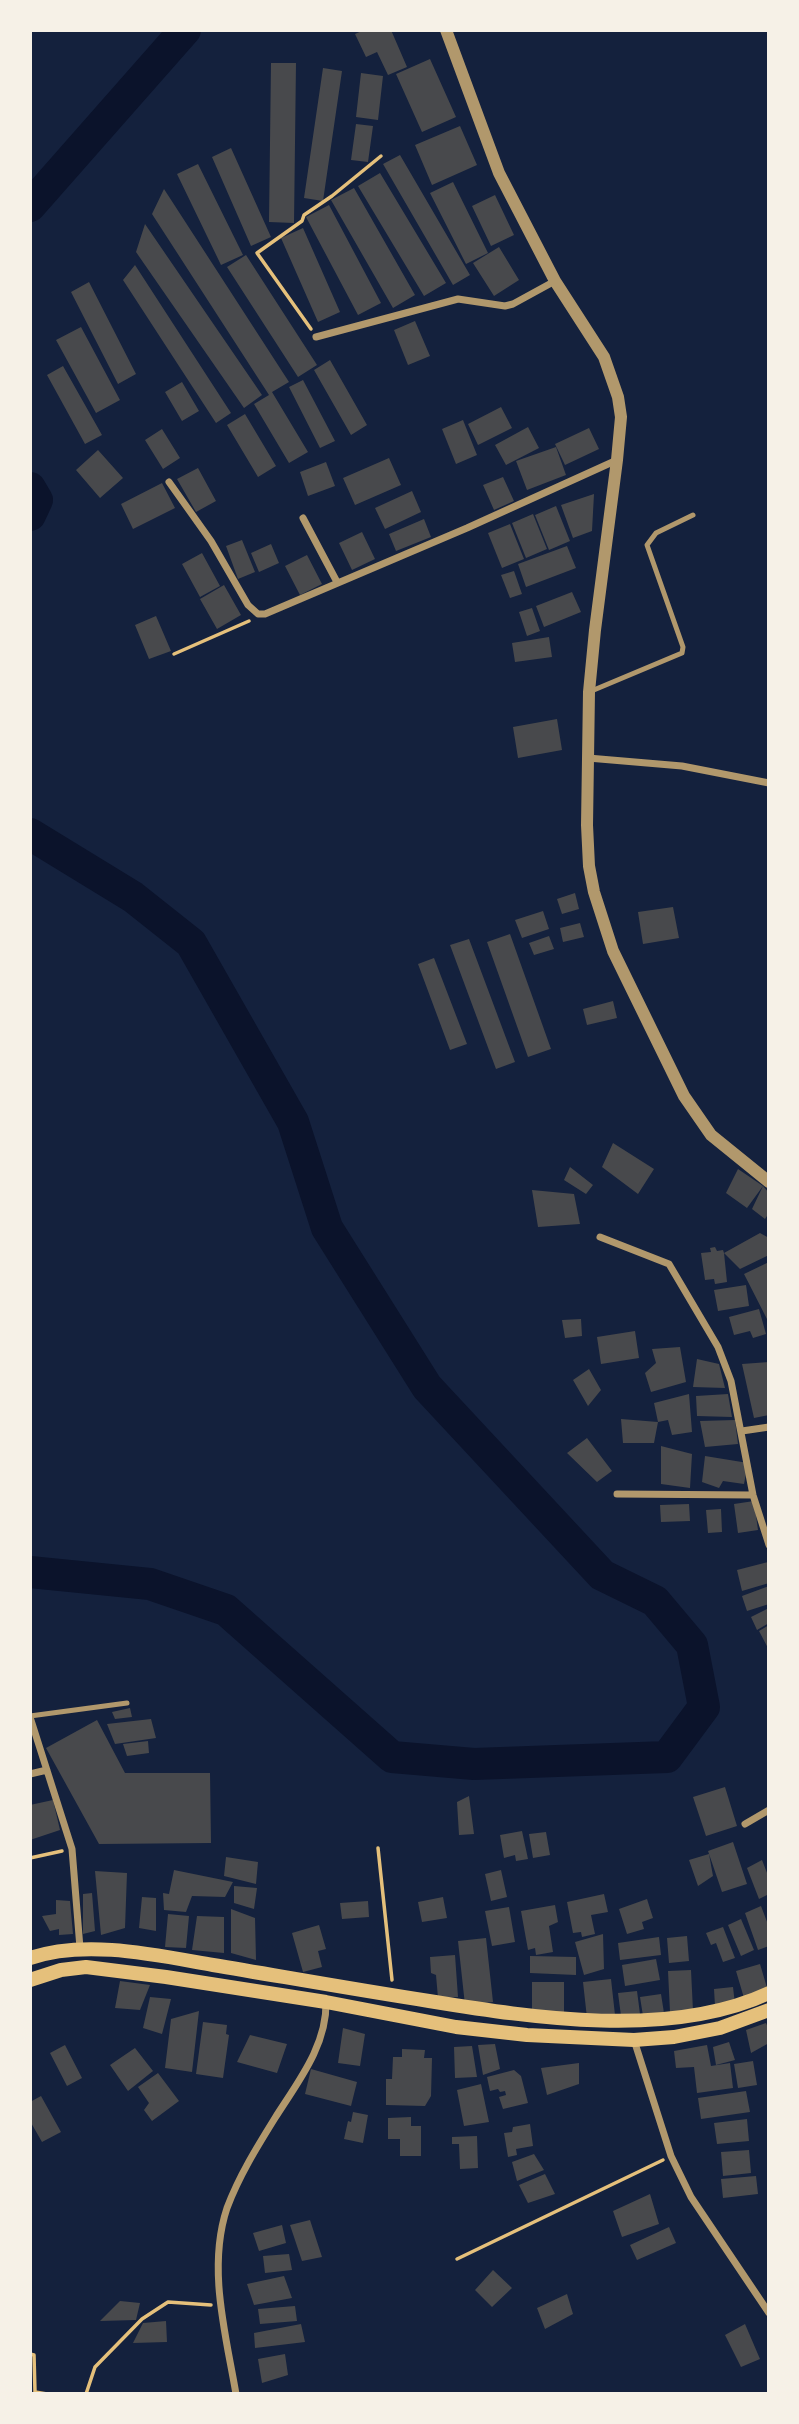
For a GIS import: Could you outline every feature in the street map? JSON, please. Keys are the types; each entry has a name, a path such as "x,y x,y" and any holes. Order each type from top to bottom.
{"main road":[{"path":"30,1958 80,1948 180,1959 432,2002 593,2021 634,2020 726,2009 769,1993"},
{"path":"30,1980 61,1970 86,1967 326,2002 429,2022 527,2035 634,2040 674,2037 720,2028 769,2010"},
{"path":"429,2022 432,2002"}],"street":[{"path":"446,30 499,173 555,281 604,357 611,374 621,417 589,692 589,866 594,892 613,951 684,1096 711,1135 769,1182"},
{"path":"316,337 458,299 505,306 555,281"},
{"path":"169,482 211,541 251,610 265,614 467,528 617,460"},
{"path":"303,518 337,582"},
{"path":"588,758 682,766 769,783"},
{"path":"600,1237 668,1264 718,1348 731,1381 754,1495 769,1545"},
{"path":"742,1431 769,1427"},
{"path":"617,1494 754,1495"},
{"path":"30,1717 72,1849 80,1948"},
{"path":"30,1774 47,1770"},
{"path":"745,1824 769,1810"},
{"path":"236,2394 220,2306 221,2243 227,2210 243,2171 304,2073 327,2019 326,2002"},
{"path":"634,2040 671,2156 691,2197 769,2313"}],"lane":[{"path":"589,692 682,653 683,647 647,545 656,533 693,514"},
{"path":"30,1717 127,1703"}],"path":[{"path":"316,337 257,253 302,221 304,215 381,156"},
{"path":"174,654 265,614"},
{"path":"379,1848 394,1996"},
{"path":"30,1858 72,1849"},
{"path":"457,2259 671,2156"},
{"path":"86,2394 94,2367 142,2319 168,2302 220,2306"},
{"path":"30,2354 34,2355 34,2393 47,2394"}],"building":[{"path":"364,30 391,30 407,67 388,75 377,52 366,57 355,34"},
{"path":"430,59 456,117 422,132 396,74"},
{"path":"271,63 296,63 294,223 269,222"},
{"path":"323,68 342,71 323,201 304,198"},
{"path":"361,73 383,76 378,120 356,117"},
{"path":"356,124 373,126 368,162 351,160"},
{"path":"460,126 477,165 432,185 415,145"},
{"path":"231,148 271,237 251,246 212,157"},
{"path":"400,155 470,275 453,285 383,164"},
{"path":"198,164 243,255 221,265 177,174"},
{"path":"380,173 446,283 424,296 358,186"},
{"path":"453,182 488,253 466,264 430,193"},
{"path":"354,188 415,295 393,308 331,200"},
{"path":"164,189 289,382 272,392 308,452 289,463 254,404 269,395 152,214"},
{"path":"495,195 514,235 491,246 472,206"},
{"path":"329,205 381,303 358,315 306,217"},
{"path":"145,224 262,395 244,408 136,252"},
{"path":"303,228 340,312 318,322 281,238"},
{"path":"499,247 519,280 494,296 473,263"},
{"path":"246,255 317,365 298,377 227,267"},
{"path":"135,265 231,413 216,423 123,280"},
{"path":"89,282 136,374 118,384 71,292"},
{"path":"415,321 430,356 408,365 394,330"},
{"path":"81,327 120,400 96,413 56,340"},
{"path":"330,360 367,425 351,435 314,370"},
{"path":"63,366 102,435 85,444 47,375"},
{"path":"303,380 335,441 320,448 289,387"},
{"path":"182,382 199,411 182,421 165,392"},
{"path":"501,407 512,428 478,445 468,424"},
{"path":"245,414 276,466 258,477 227,425"},
{"path":"463,420 477,455 456,464 442,429"},
{"path":"528,427 539,448 506,465 495,445"},
{"path":"589,428 599,449 565,465 555,444"},
{"path":"162,429 180,458 163,469 145,440"},
{"path":"556,447 566,475 527,490 516,461"},
{"path":"98,450 123,478 100,498 76,470"},
{"path":"389,458 401,485 355,505 343,478"},
{"path":"326,462 335,486 308,496 300,472"},
{"path":"198,468 216,501 196,512 177,479"},
{"path":"503,477 514,501 494,510 483,485"},
{"path":"162,483 175,508 133,529 121,504"},
{"path":"412,491 421,512 385,529 375,508"},
{"path":"594,494 592,531 573,538 561,505"},
{"path":"556,506 570,541 549,550 535,515"},
{"path":"533,514 547,549 526,558 512,523"},
{"path":"424,519 431,537 396,551 389,534"},
{"path":"510,524 524,559 502,568 488,533"},
{"path":"362,532 375,559 352,570 339,543"},
{"path":"242,540 255,572 238,579 226,546"},
{"path":"271,544 279,563 259,572 251,553"},
{"path":"567,546 576,568 526,587 518,564"},
{"path":"202,553 220,586 200,597 182,564"},
{"path":"307,555 322,584 300,595 285,566"},
{"path":"514,571 522,594 510,598 501,575"},
{"path":"224,585 241,615 217,629 200,599"},
{"path":"572,592 581,612 544,627 536,606"},
{"path":"532,608 540,631 527,636 519,612"},
{"path":"156,616 171,651 149,659 135,625"},
{"path":"549,637 552,657 515,662 512,643"},
{"path":"557,719 562,750 518,758 513,727"},
{"path":"575,893 579,909 562,914 557,899"},
{"path":"673,907 679,938 643,944 638,912"},
{"path":"543,911 549,929 522,938 515,920"},
{"path":"580,923 584,937 563,942 560,928"},
{"path":"510,934 551,1049 528,1057 487,942"},
{"path":"549,936 554,949 534,955 529,943"},
{"path":"469,939 515,1062 496,1069 450,945"},
{"path":"434,958 467,1044 450,1050 418,964"},
{"path":"613,1001 617,1018 587,1025 583,1009"},
{"path":"613,1143 654,1169 638,1194 602,1167"},
{"path":"570,1167 593,1185 586,1194 564,1180"},
{"path":"738,1169 763,1186 747,1208 726,1193"},
{"path":"763,1186 769,1193 769,1213 765,1219 752,1209"},
{"path":"532,1190 574,1194 580,1224 538,1227"},
{"path":"760,1233 769,1238 769,1255 740,1269 724,1253"},
{"path":"715,1247 717,1251 723,1250 727,1282 715,1284 714,1279 705,1280 701,1253 711,1252 710,1248"},
{"path":"769,1262 769,1323 744,1274"},
{"path":"746,1285 749,1306 718,1311 714,1290"},
{"path":"759,1309 766,1334 753,1338 750,1331 734,1335 729,1317"},
{"path":"581,1319 582,1336 565,1338 562,1320"},
{"path":"635,1331 639,1358 601,1364 597,1337"},
{"path":"680,1347 686,1382 651,1392 645,1373 656,1363 652,1349"},
{"path":"697,1359 719,1364 725,1388 693,1387"},
{"path":"769,1362 769,1415 754,1418 742,1364"},
{"path":"589,1369 601,1390 588,1406 573,1380"},
{"path":"689,1394 692,1432 672,1435 668,1420 658,1422 654,1403"},
{"path":"728,1394 732,1417 697,1416 696,1396"},
{"path":"621,1419 658,1422 654,1443 623,1443"},
{"path":"735,1420 738,1444 705,1447 700,1421"},
{"path":"587,1438 612,1471 597,1482 567,1453"},
{"path":"661,1446 692,1454 690,1488 661,1484"},
{"path":"705,1456 748,1463 744,1484 723,1481 719,1488 702,1482"},
{"path":"754,1501 758,1530 738,1533 734,1504"},
{"path":"689,1504 690,1521 661,1522 660,1505"},
{"path":"721,1509 722,1532 708,1533 706,1510"},
{"path":"768,1562 769,1583 742,1591 737,1570"},
{"path":"769,1586 769,1604 747,1611 742,1596"},
{"path":"769,1608 769,1623 757,1630 751,1617"},
{"path":"769,1625 769,1650 759,1631"},
{"path":"130,1708 132,1717 115,1719 112,1712"},
{"path":"151,1719 156,1738 115,1744 107,1724"},
{"path":"97,1720 125,1773 210,1773 211,1843 99,1844 46,1748"},
{"path":"148,1741 149,1753 127,1756 123,1744"},
{"path":"725,1787 737,1826 706,1836 693,1797"},
{"path":"469,1796 474,1834 459,1835 457,1802"},
{"path":"53,1800 60,1830 30,1840 30,1805"},
{"path":"522,1831 528,1859 516,1861 515,1855 504,1858 500,1835"},
{"path":"546,1832 550,1855 533,1858 529,1834"},
{"path":"733,1842 747,1884 722,1892 708,1851"},
{"path":"709,1854 713,1876 698,1886 689,1860"},
{"path":"226,1857 258,1862 256,1884 224,1876"},
{"path":"762,1860 769,1878 769,1894 759,1899 747,1868"},
{"path":"174,1870 233,1882 225,1897 192,1896 186,1912 164,1910 163,1893 169,1894"},
{"path":"501,1870 507,1897 491,1901 485,1874"},
{"path":"95,1871 127,1873 125,1928 101,1935"},
{"path":"234,1886 257,1888 254,1909 234,1903"},
{"path":"92,1893 95,1931 83,1934 83,1894"},
{"path":"604,1894 608,1912 591,1915 595,1934 582,1937 581,1932 573,1933 567,1902"},
{"path":"142,1897 156,1898 156,1931 139,1928"},
{"path":"443,1897 447,1918 422,1922 418,1902"},
{"path":"647,1899 653,1918 642,1922 644,1929 627,1934 619,1909"},
{"path":"56,1900 70,1901 73,1934 59,1935 59,1929 50,1931 42,1916 56,1914"},
{"path":"368,1901 369,1917 342,1919 340,1903"},
{"path":"555,1905 558,1922 549,1926 553,1952 536,1955 535,1948 528,1950 521,1911"},
{"path":"761,1906 769,1927 769,1946 758,1950 745,1913"},
{"path":"509,1907 515,1942 492,1946 485,1911"},
{"path":"231,1909 255,1918 256,1960 231,1953"},
{"path":"168,1914 189,1916 186,1948 165,1947"},
{"path":"197,1916 224,1917 224,1953 192,1950"},
{"path":"741,1919 754,1950 741,1956 728,1925"},
{"path":"319,1925 326,1949 318,1951 322,1967 303,1972 292,1933"},
{"path":"723,1927 735,1958 723,1962 716,1943 711,1945 706,1933"},
{"path":"603,1934 604,1969 584,1975 575,1942"},
{"path":"687,1936 689,1961 669,1963 667,1938"},
{"path":"659,1937 661,1955 620,1960 618,1943"},
{"path":"486,1938 493,2002 465,2005 458,1941"},
{"path":"455,1955 458,1997 438,1998 436,1975 431,1973 430,1957"},
{"path":"530,1956 576,1957 576,1975 530,1973"},
{"path":"656,1959 660,1980 625,1986 622,1965"},
{"path":"760,1964 768,1991 744,1998 736,1971"},
{"path":"691,1970 693,2011 670,2012 668,1971"},
{"path":"611,1979 615,2015 587,2018 583,1982"},
{"path":"120,1981 150,1985 140,2010 115,2008"},
{"path":"532,1982 564,1982 564,2013 532,2013"},
{"path":"733,1987 735,2004 715,2006 714,1989"},
{"path":"637,1991 640,2014 621,2016 618,1993"},
{"path":"661,1994 664,2013 643,2016 640,1997"},
{"path":"150,1997 171,1999 162,2034 143,2028"},
{"path":"199,2011 192,2072 165,2068 171,2019"},
{"path":"203,2022 227,2025 226,2034 229,2035 223,2078 196,2074"},
{"path":"766,2023 769,2043 751,2053 746,2030"},
{"path":"343,2028 365,2034 360,2066 338,2063"},
{"path":"250,2035 287,2044 277,2073 237,2062"},
{"path":"729,2042 735,2060 716,2065 713,2047"},
{"path":"495,2044 500,2069 483,2075 478,2045"},
{"path":"65,2045 82,2078 67,2086 50,2053"},
{"path":"707,2045 711,2066 730,2063 733,2088 697,2093 694,2067 676,2068 674,2051"},
{"path":"472,2046 477,2077 455,2078 454,2047"},
{"path":"135,2048 153,2071 128,2091 110,2065"},
{"path":"402,2049 425,2050 424,2058 432,2058 431,2096 425,2106 386,2105 386,2079 392,2079 393,2057 402,2057"},
{"path":"753,2061 757,2085 738,2088 734,2064"},
{"path":"579,2063 579,2084 547,2095 541,2068"},
{"path":"311,2069 357,2082 351,2106 305,2094"},
{"path":"514,2070 521,2076 528,2103 503,2109 499,2097 506,2095 505,2091 490,2091 487,2077"},
{"path":"158,2073 179,2101 152,2121 144,2110 149,2103 138,2087"},
{"path":"481,2084 489,2122 464,2126 457,2090"},
{"path":"746,2091 750,2112 701,2119 698,2098"},
{"path":"41,2096 61,2132 42,2142 30,2121 30,2102"},
{"path":"353,2112 368,2115 363,2143 344,2139"},
{"path":"411,2117 411,2126 421,2126 421,2156 400,2156 400,2139 388,2139 388,2118"},
{"path":"747,2119 749,2141 717,2144 714,2123"},
{"path":"530,2124 533,2146 516,2149 517,2155 508,2157 504,2133 512,2132 513,2127"},
{"path":"477,2136 478,2168 460,2169 459,2144 452,2144 452,2137"},
{"path":"749,2150 751,2173 723,2176 721,2152"},
{"path":"534,2154 544,2170 517,2181 512,2162"},
{"path":"545,2174 555,2194 528,2203 519,2185"},
{"path":"756,2176 758,2194 723,2198 721,2179"},
{"path":"650,2194 659,2224 622,2237 613,2211"},
{"path":"310,2220 322,2257 302,2261 290,2225"},
{"path":"282,2225 286,2243 259,2251 253,2233"},
{"path":"669,2227 676,2243 637,2260 630,2245"},
{"path":"289,2254 292,2270 265,2273 263,2256"},
{"path":"493,2270 512,2288 492,2307 475,2290"},
{"path":"284,2276 292,2298 254,2305 247,2284"},
{"path":"567,2294 573,2314 545,2329 537,2308"},
{"path":"120,2301 140,2303 136,2320 100,2321"},
{"path":"295,2306 297,2321 260,2324 258,2309"},
{"path":"166,2321 167,2342 133,2343 143,2323"},
{"path":"301,2324 305,2342 255,2348 254,2333"},
{"path":"745,2324 760,2359 741,2367 725,2335"},
{"path":"285,2354 288,2375 262,2383 258,2359"}],"waterway":[{"path":"30,206 185,30"},
{"path":"30,488 37,500 30,515"},
{"path":"30,834 133,897 191,943 293,1122 327,1228 427,1387 602,1575 655,1601 692,1645 704,1707 667,1757 474,1764 392,1757 226,1610 150,1584 30,1572"}]}
